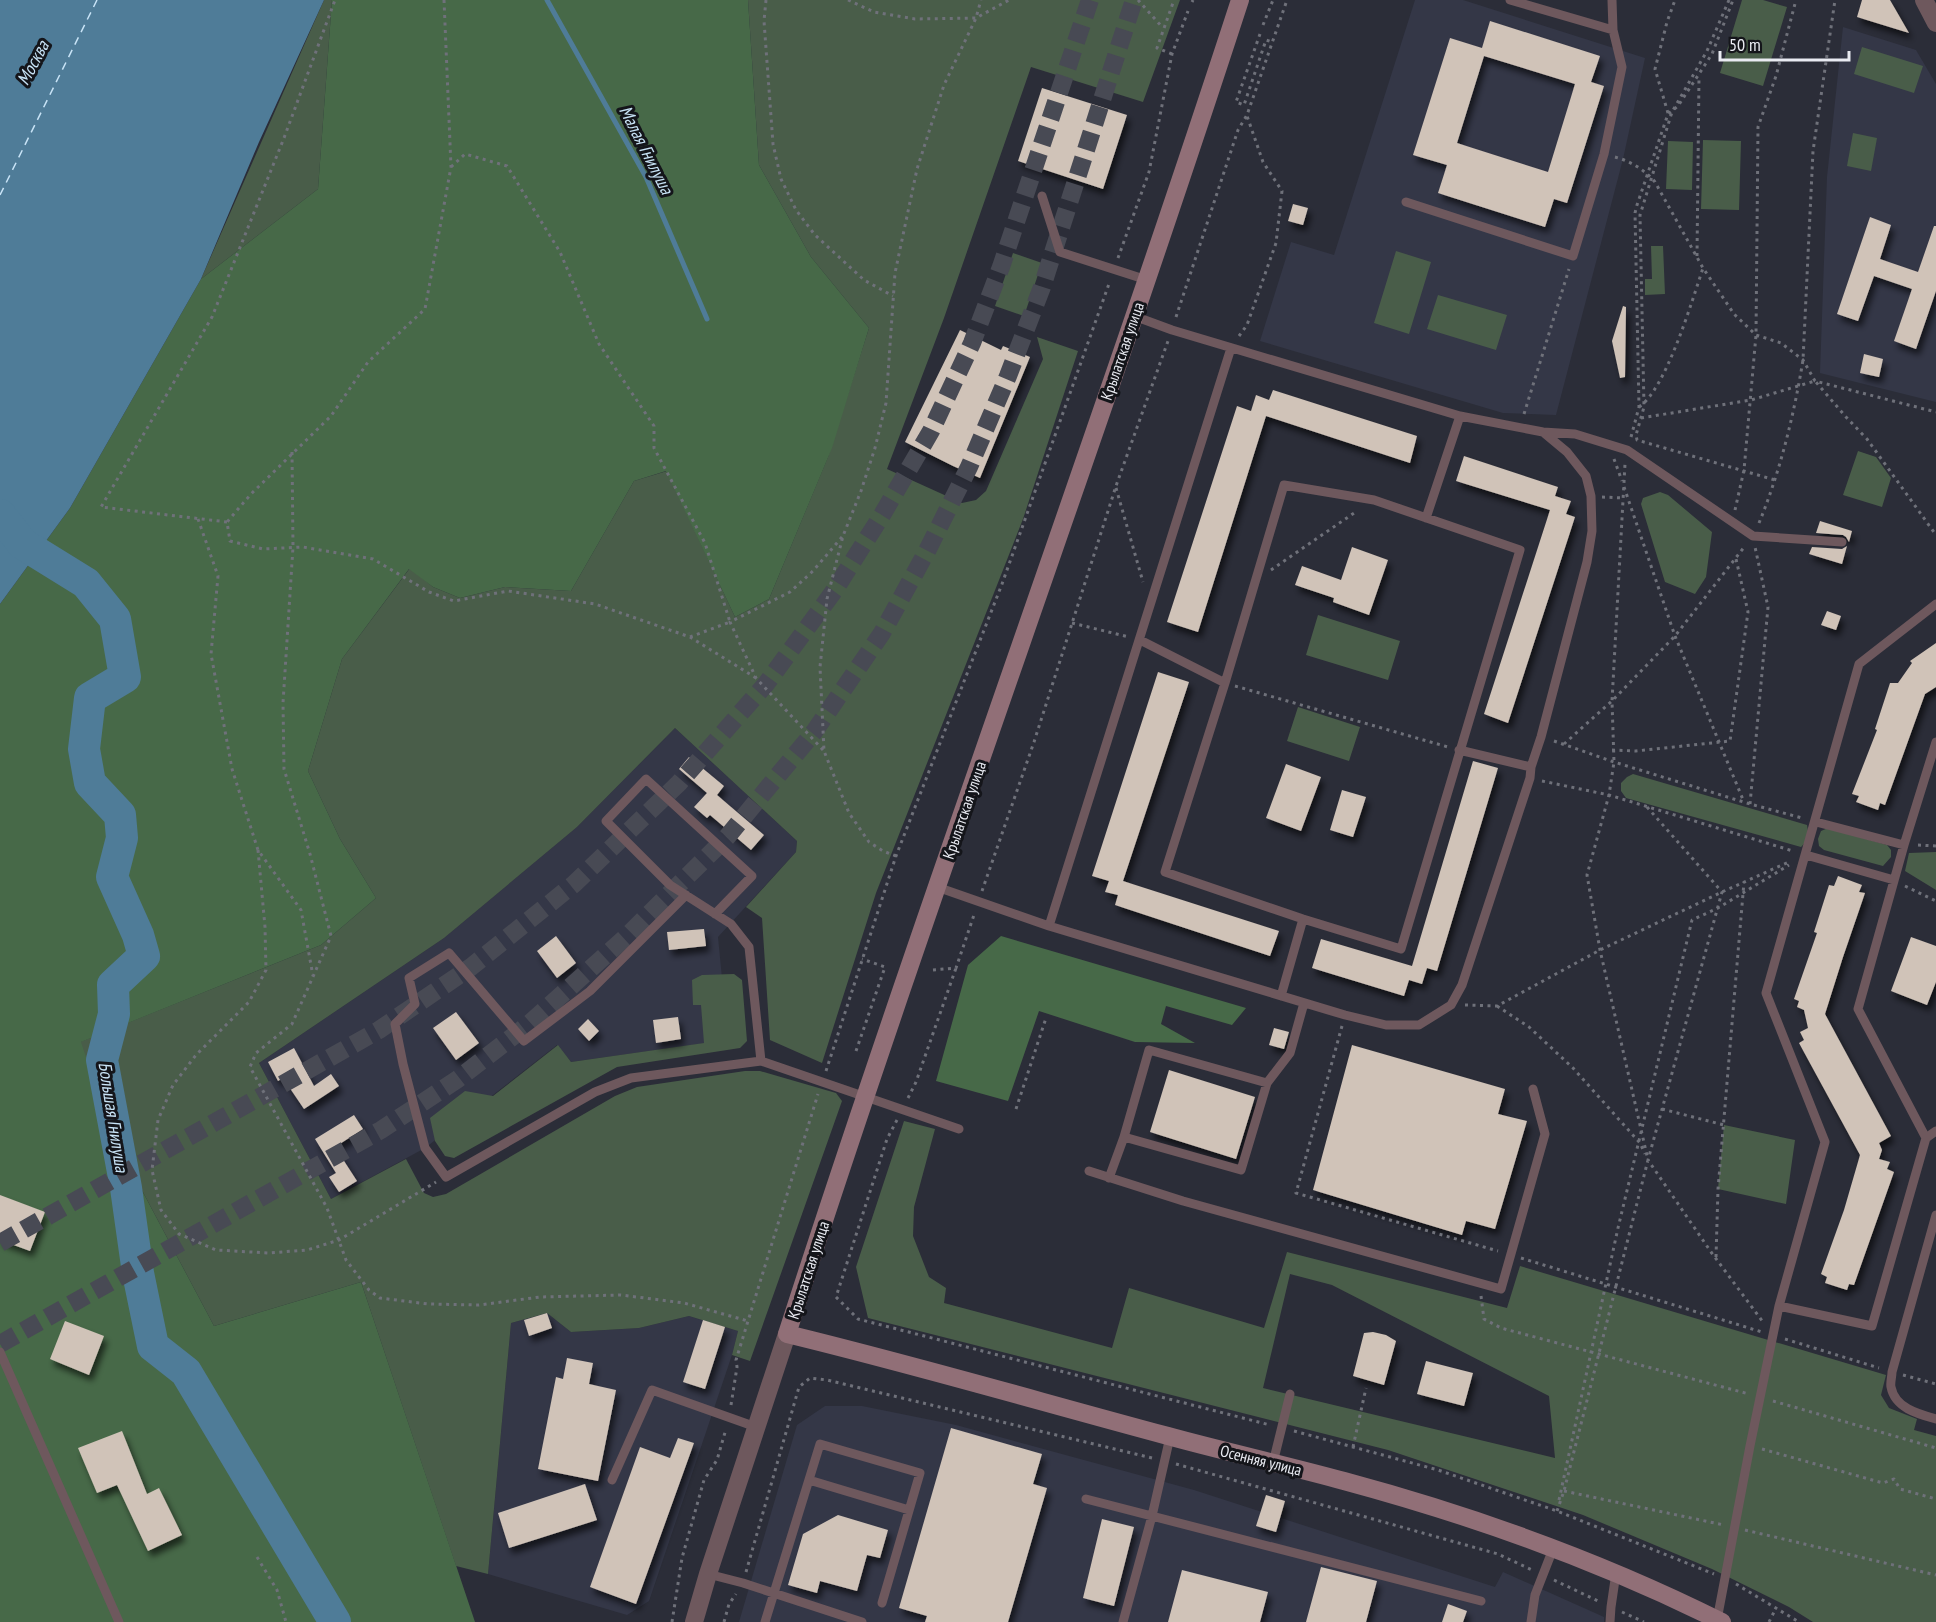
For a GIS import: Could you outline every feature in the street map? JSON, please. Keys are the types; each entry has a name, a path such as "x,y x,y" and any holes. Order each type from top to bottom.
{"main road":[{"name":"Крылатская улица","path":"787,1334 865,1097 1147,280 1240,0"},
{"name":"Осенняя улица","path":"787,1334 1170,1437 1346,1481 1456,1514 1616,1573 1720,1621"}],"street":[{"path":"1924,0 1936,23"},
{"name":"Крылатская улица","path":"694,1622 787,1334"}],"lane":[{"path":"1510,0 1613,30"},
{"path":"1406,202 1573,256 1604,154 1622,67 1613,30 1612,0"},
{"path":"1042,196 1060,252 1147,280"},
{"path":"1134,316 1172,330 1460,416 1521,429 1575,434 1607,443 1627,450 1753,536 1842,542"},
{"path":"1049,926 1231,348"},
{"path":"1426,518 1460,416"},
{"path":"937,887 1049,926 1345,1016 1386,1025 1419,1025 1451,1005 1462,984 1530,778 1531,767 1587,562 1592,531 1591,496 1586,476 1567,453 1543,432"},
{"path":"1284,485 1374,500 1426,518 1520,549 1401,949 1302,919 1165,872 1225,683 1284,485"},
{"path":"1720,1621 1724,1578 1779,1306 1825,1143 1766,993 1816,822 1858,664 1936,604"},
{"path":"1140,640 1225,683"},
{"path":"1926,1138 1858,1009 1904,845 1936,742"},
{"path":"1459,750 1531,767"},
{"path":"715,914 752,876 646,779 606,821 669,885 686,895 715,914 731,924 749,948 761,1061"},
{"path":"1816,822 1904,845"},
{"path":"1806,855 1894,880"},
{"path":"686,895 590,991 524,1041 449,953 409,978 416,1004 395,1024 403,1064 426,1148 446,1177 595,1092 631,1078 761,1061 959,1129"},
{"path":"1281,996 1302,919"},
{"path":"1124,1137 1240,1170 1267,1083 1290,1053 1304,1003"},
{"path":"1109,1178 1124,1137 1149,1050 1267,1083"},
{"path":"1089,1171 1183,1202 1501,1289 1545,1134 1533,1089"},
{"path":"1779,1306 1872,1326 1926,1138 1936,1131"},
{"path":"1936,1215 1892,1372 1891,1387 1897,1401 1909,1410 1936,1419"},
{"path":"0,1352 118,1622"},
{"path":"612,1480 652,1390 756,1426"},
{"path":"1273,1463 1290,1394"},
{"path":"1124,1622 1170,1437"},
{"path":"765,1622 820,1444 920,1473 882,1604"},
{"path":"809,1480 909,1510"},
{"path":"1086,1499 1481,1601"},
{"path":"1531,1622 1535,1595 1553,1549"},
{"path":"1610,1622 1616,1573"},
{"path":"708,1574 743,1583 862,1622"}],"path":[{"path":"226,522 101,507 212,317 284,138 335,0"},
{"path":"226,522 251,494 331,416 368,362 425,309 451,167 444,0"},
{"path":"766,0 764,21 773,144 781,179 796,210 815,235 864,280 893,297"},
{"path":"848,0 874,12 915,19 976,18 1009,0"},
{"path":"981,0 976,18 944,85 917,169 895,273 886,403 875,448 843,536 827,599 820,667 824,751 849,813 858,829 868,842 883,852 896,856 1002,584 1149,172 1172,54 1188,11"},
{"path":"1138,0 1164,28"},
{"path":"1172,54 1157,48 1174,0"},
{"path":"1263,25 1273,0"},
{"path":"1287,0 1247,115 1238,130 1172,330 1116,486 1034,742 956,968 916,1082 887,1138 836,1297 858,1319 1438,1470 1557,1511 1724,1578 1799,1622"},
{"path":"1670,113 1655,69 1666,22 1675,0"},
{"path":"1648,1160 1600,950 1587,875 1609,795 1614,762 1612,701 1623,483 1627,450 1639,407 1635,213 1670,113 1707,51 1729,0"},
{"path":"1733,0 1712,54 1678,106 1670,113 1640,215 1644,403 1636,435 1638,440 1775,480"},
{"path":"1732,522 1744,471 1756,335 1758,128 1776,76 1796,0"},
{"path":"1750,804 1768,607 1753,536 1775,480 1803,360 1813,151 1835,0"},
{"path":"1260,34 1236,102 1244,105 1266,40 1272,42"},
{"path":"1697,257 1699,74"},
{"path":"1231,348 1247,325 1276,243 1282,191 1263,162 1247,115"},
{"path":"451,167 465,154 507,166 560,252 599,344 654,426 654,448 705,543 730,622 756,678"},
{"path":"1623,159 1651,177 1703,268 1734,314 1756,335 1781,343 1803,360 1815,381 1868,439 1936,535"},
{"path":"1521,429 1573,256"},
{"path":"1639,407 1654,392 1672,356 1703,268"},
{"path":"1636,419 1751,400 1815,381 1936,412"},
{"path":"1607,443 1675,636 1744,802"},
{"path":"292,453 293,547 283,703 284,769 310,854 330,936 292,1024 256,1053 250,1067 327,1208 346,1260 369,1290 380,1298 428,1304 479,1305 540,1297 621,1295 684,1303 748,1321 736,1360 737,1367 729,1417 717,1460 704,1480 682,1558 672,1622"},
{"path":"1116,486 1149,604"},
{"path":"1591,496 1624,498"},
{"path":"1254,582 1374,500"},
{"path":"198,519 218,576 211,654 232,769 258,850 265,927 266,970 249,1002 196,1055 173,1085 158,1120 152,1170 160,1210 179,1234 216,1250 268,1253 307,1250 339,1240 446,1177"},
{"path":"226,522 230,541 263,549 303,547 373,559 429,592 454,602 508,591 595,604 690,637 756,678 824,751"},
{"path":"690,637 730,622 790,592 813,571 843,536"},
{"path":"1564,744 1612,701 1675,636 1736,558 1748,612 1730,741 1720,744 1636,751 1612,750"},
{"path":"1072,623 1140,640"},
{"path":"1225,683 1459,750"},
{"path":"1540,737 1750,804 1816,822"},
{"path":"1530,778 1609,795 1806,855"},
{"path":"1647,807 1722,892"},
{"path":"1904,845 1936,846"},
{"path":"258,850 301,910 313,978"},
{"path":"1451,1005 1497,1006 1600,950 1743,882 1806,855"},
{"path":"1557,1511 1606,1284 1692,920 1718,908 1806,855"},
{"path":"1894,880 1936,901"},
{"path":"1716,1259 1718,1189 1743,882"},
{"path":"1557,1511 1617,1287 1648,1160 1722,892"},
{"path":"856,1051 885,967 862,959"},
{"path":"933,970 956,968"},
{"path":"1497,1006 1530,1027 1573,1068 1640,1143 1648,1160 1716,1259 1773,1335"},
{"path":"1345,1016 1296,1193 1512,1255 1936,1384"},
{"path":"1016,1109 1046,1018"},
{"path":"1662,1110 1724,1125"},
{"path":"1479,1283 1484,1319 1502,1328 1598,1352 1936,1448"},
{"path":"724,1622 729,1604 743,1583 799,1388 810,1378 827,1380 1165,1461 1498,1554 1644,1622"},
{"path":"1353,1447 1366,1388"},
{"path":"1750,1446 1883,1483 1894,1479 1900,1489 1936,1499"},
{"path":"1564,1491 1734,1527 1936,1575"},
{"path":"257,1557 277,1590 286,1622"},
{"path":"1769,1622 1776,1608"}],"shaded area":[{"path":"1415,0 1463,0 1645,58 1623,159 1556,415 1503,413 1260,341 1291,242 1334,255"},
{"path":"1843,27 1916,50 1936,84 1936,402 1820,373 1827,177"},
{"path":"675,728 797,841 796,852 718,937 728,1040 571,1062 557,1045 425,1148 331,1199 259,1063 444,938 577,827"},
{"path":"547,1313 571,1332 639,1328 689,1316 738,1331 732,1355 649,1601 627,1615 488,1574 511,1323"},
{"path":"825,1406 862,1406 956,1425 1194,1490 1495,1587 1503,1572 1604,1617 1604,1622 739,1622 797,1425"}],"green space":[{"path":"324,0 332,0 318,189 201,279"},
{"path":"332,0 748,0 759,165 811,257 869,328 832,448 769,599 735,617 666,471 634,481 571,591 505,587 460,598 433,587 409,569 342,659 308,771 340,839 376,898 321,945 81,1042 111,1132 214,1326 361,1282 475,1622 0,1622 0,604 70,508 201,279 318,189"},
{"path":"748,0 1180,0 1143,102 1031,67 944,318 887,469 962,503 976,500 986,491 1043,359 1037,337 1078,351 1023,519 876,893 822,1063 770,1040 762,918 746,907 796,852 797,841 675,728 577,827 444,938 259,1063 331,1199 406,1159 424,1193 433,1197 446,1194 615,1096 637,1087 745,1071 760,1071 836,1093 842,1101 750,1361 732,1355 738,1331 689,1316 639,1328 571,1332 547,1313 511,1323 488,1574 456,1566 361,1282 214,1326 111,1132 80,1042 321,945 376,898 340,839 308,771 342,659 410,568 433,587 460,598 505,587 571,591 634,481 667,471 735,617 769,599 828,457 869,328 811,257 759,165"},
{"path":"1742,0 1763,0 1787,7 1763,86 1720,73"},
{"path":"1862,47 1923,66 1914,93 1854,74"},
{"path":"1853,133 1877,138 1871,171 1847,166"},
{"path":"1703,140 1741,141 1739,210 1701,209"},
{"path":"1668,141 1693,142 1692,190 1666,189"},
{"path":"1651,246 1663,246 1665,294 1645,295 1645,279 1652,279"},
{"path":"1396,251 1431,262 1409,334 1374,323"},
{"path":"1013,253 1042,263 1024,316 995,306"},
{"path":"1438,295 1507,315 1496,350 1427,329"},
{"path":"1858,451 1876,457 1891,478 1882,507 1843,495"},
{"path":"1660,492 1668,495 1712,532 1706,577 1695,594 1665,582 1641,504 1643,498"},
{"path":"1318,615 1400,641 1388,680 1306,655"},
{"path":"1298,707 1360,727 1349,761 1287,741"},
{"path":"1633,774 1807,825 1807,840 1801,847 1626,798 1621,791 1621,783"},
{"path":"1828,828 1887,845 1891,850 1891,857 1883,866 1824,850 1819,846 1818,839 1821,831"},
{"path":"1936,852 1936,890 1905,871 1909,853"},
{"path":"1001,936 1246,1008 1232,1025 1166,1006 1161,1024 1195,1043 1135,1042 1039,1011 1008,1101 936,1081 968,965"},
{"path":"734,974 742,980 747,1041 740,1048 617,1067 454,1158 445,1156 435,1141 430,1118 465,1091 493,1096 558,1045 571,1062 704,1043 701,1005 693,1005 692,980 702,975"},
{"path":"904,1121 935,1129 914,1207 913,1236 929,1277 946,1288 944,1303 1112,1348 1129,1288 1264,1328 1287,1252 1507,1308 1520,1266 1886,1375 1881,1395 1889,1408 1917,1419 1914,1430 1936,1436 1936,1622 1813,1622 1789,1607 1712,1569 1583,1515 1388,1450 868,1318 856,1267","holes":["1290,1274 1332,1285 1549,1396 1555,1458 1263,1388"]},
{"path":"1724,1125 1795,1140 1786,1204 1718,1189"}],"water":[{"name":"Москва","path":"0,0 324,0 259,142 201,279 70,508 0,604"}],"building":[{"path":"1862,0 1890,0 1909,33 1857,17"},
{"path":"1490,21 1600,56 1591,82 1604,86 1567,203 1554,199 1545,227 1438,193 1447,165 1413,155 1450,38 1482,48","holes":["1484,56 1575,84 1548,172 1457,143"]},
{"path":"1042,88 1127,115 1103,189 1018,161"},
{"path":"1293,204 1308,208 1303,225 1288,221"},
{"path":"1870,217 1891,225 1880,259 1918,272 1934,226 1936,226 1936,291 1916,349 1894,341 1912,289 1874,276 1858,321 1837,314"},
{"path":"1623,306 1626,307 1625,377 1620,378 1612,341"},
{"path":"960,330 1001,350 1003,346 1030,357 980,478 905,442"},
{"path":"1864,354 1883,359 1879,377 1860,373"},
{"path":"1273,390 1417,436 1410,463 1266,416 1198,632 1167,622 1237,406 1251,411 1256,395 1269,400"},
{"path":"1464,456 1558,487 1555,496 1571,501 1566,514 1575,517 1508,723 1484,714 1550,510 1456,481"},
{"path":"1820,521 1852,531 1849,542 1843,535 1816,533"},
{"path":"1847,546 1842,564 1809,554 1812,547 1842,549"},
{"path":"1352,547 1388,560 1369,615 1333,602 1334,598 1295,585 1302,566 1341,580"},
{"path":"1827,611 1841,616 1836,630 1821,625"},
{"path":"1936,643 1936,687 1925,694 1885,805 1880,803 1878,810 1856,802 1859,796 1852,794 1877,730 1875,729 1890,683 1898,683 1912,663 1910,661"},
{"path":"1158,672 1189,682 1123,881 1279,931 1270,956 1115,905 1118,895 1105,892 1109,881 1092,876"},
{"path":"689,757 724,786 717,795 764,835 751,850 710,815 707,818 694,807 707,793 679,769"},
{"path":"1473,761 1498,768 1437,971 1427,968 1422,984 1409,980 1404,996 1312,968 1321,939 1412,966"},
{"path":"1286,764 1321,777 1301,831 1266,818"},
{"path":"1342,790 1366,797 1353,837 1330,830"},
{"path":"1838,876 1862,885 1859,892 1865,893 1825,1014 1891,1136 1879,1143 1882,1150 1879,1159 1890,1162 1887,1169 1894,1172 1854,1285 1849,1284 1847,1290 1825,1283 1827,1277 1821,1274 1844,1210 1860,1155 1799,1043 1804,1040 1800,1032 1808,1028 1804,1010 1797,1007 1799,1001 1794,999 1817,933 1814,932 1829,885 1834,886"},
{"path":"704,929 706,946 669,950 667,932"},
{"path":"556,936 576,963 557,978 537,951"},
{"path":"1911,937 1936,946 1936,982 1927,1005 1891,991"},
{"path":"456,1012 479,1043 456,1060 433,1028"},
{"path":"678,1017 681,1039 656,1043 653,1020"},
{"path":"588,1019 599,1031 589,1041 578,1029"},
{"path":"1274,1028 1289,1032 1284,1049 1269,1045"},
{"path":"1352,1045 1505,1089 1498,1114 1527,1121 1495,1229 1466,1221 1462,1235 1313,1190"},
{"path":"294,1048 314,1086 331,1074 339,1086 304,1109 283,1078 278,1081 268,1062"},
{"path":"1169,1070 1255,1097 1236,1159 1150,1132"},
{"path":"354,1115 363,1129 335,1147 357,1181 339,1192 329,1177 336,1173 315,1139"},
{"path":"0,1195 45,1212 30,1251 0,1240"},
{"path":"547,1313 552,1328 529,1336 524,1320"},
{"path":"703,1320 725,1327 705,1389 683,1382"},
{"path":"65,1321 104,1336 89,1375 50,1359"},
{"path":"1373,1332 1386,1335 1396,1341 1384,1385 1353,1376 1364,1333"},
{"path":"567,1358 593,1363 589,1384 616,1390 598,1481 538,1469 556,1377 563,1379"},
{"path":"1426,1361 1473,1373 1464,1406 1417,1394"},
{"path":"951,1428 1042,1454 1033,1484 1047,1488 1008,1622 925,1622 927,1616 899,1608"},
{"path":"122,1431 147,1494 159,1488 182,1535 148,1551 117,1485 97,1493 78,1448"},
{"path":"678,1438 694,1443 636,1604 590,1587 640,1447 670,1458"},
{"path":"585,1484 597,1520 509,1548 498,1513"},
{"path":"1266,1495 1285,1501 1276,1532 1256,1526"},
{"path":"838,1515 888,1530 880,1558 867,1555 857,1591 820,1581 817,1593 788,1585 803,1534"},
{"path":"1102,1519 1134,1527 1114,1606 1083,1598"},
{"path":"1321,1567 1377,1581 1366,1622 1306,1622"},
{"path":"1182,1570 1268,1592 1260,1622 1168,1622"},
{"path":"1448,1604 1467,1611 1463,1622 1442,1622"}],"waterway":[{"name":"Малая Гнилуша","path":"547,0 646,177 707,319"},
{"name":"Большая Гнилуша","path":"0,515 23,544 86,583 115,619 125,677 90,698 84,749 90,783 120,815 122,838 112,877 138,935 144,956 113,985 114,1014 102,1060 126,1188 138,1273 153,1346 186,1372 335,1622"}],"ferry route":[{"path":"0,195 97,0"}],"tunnel":[{"path":"0,1243 379,1030 471,967 574,884 679,783 766,684 834,591 931,431 972,343 1001,267 1090,0"},
{"path":"0,1344 381,1130 458,1079 529,1024 627,936 727,837 814,732 882,633 969,467 1008,376 1042,287 1134,0"}]}
